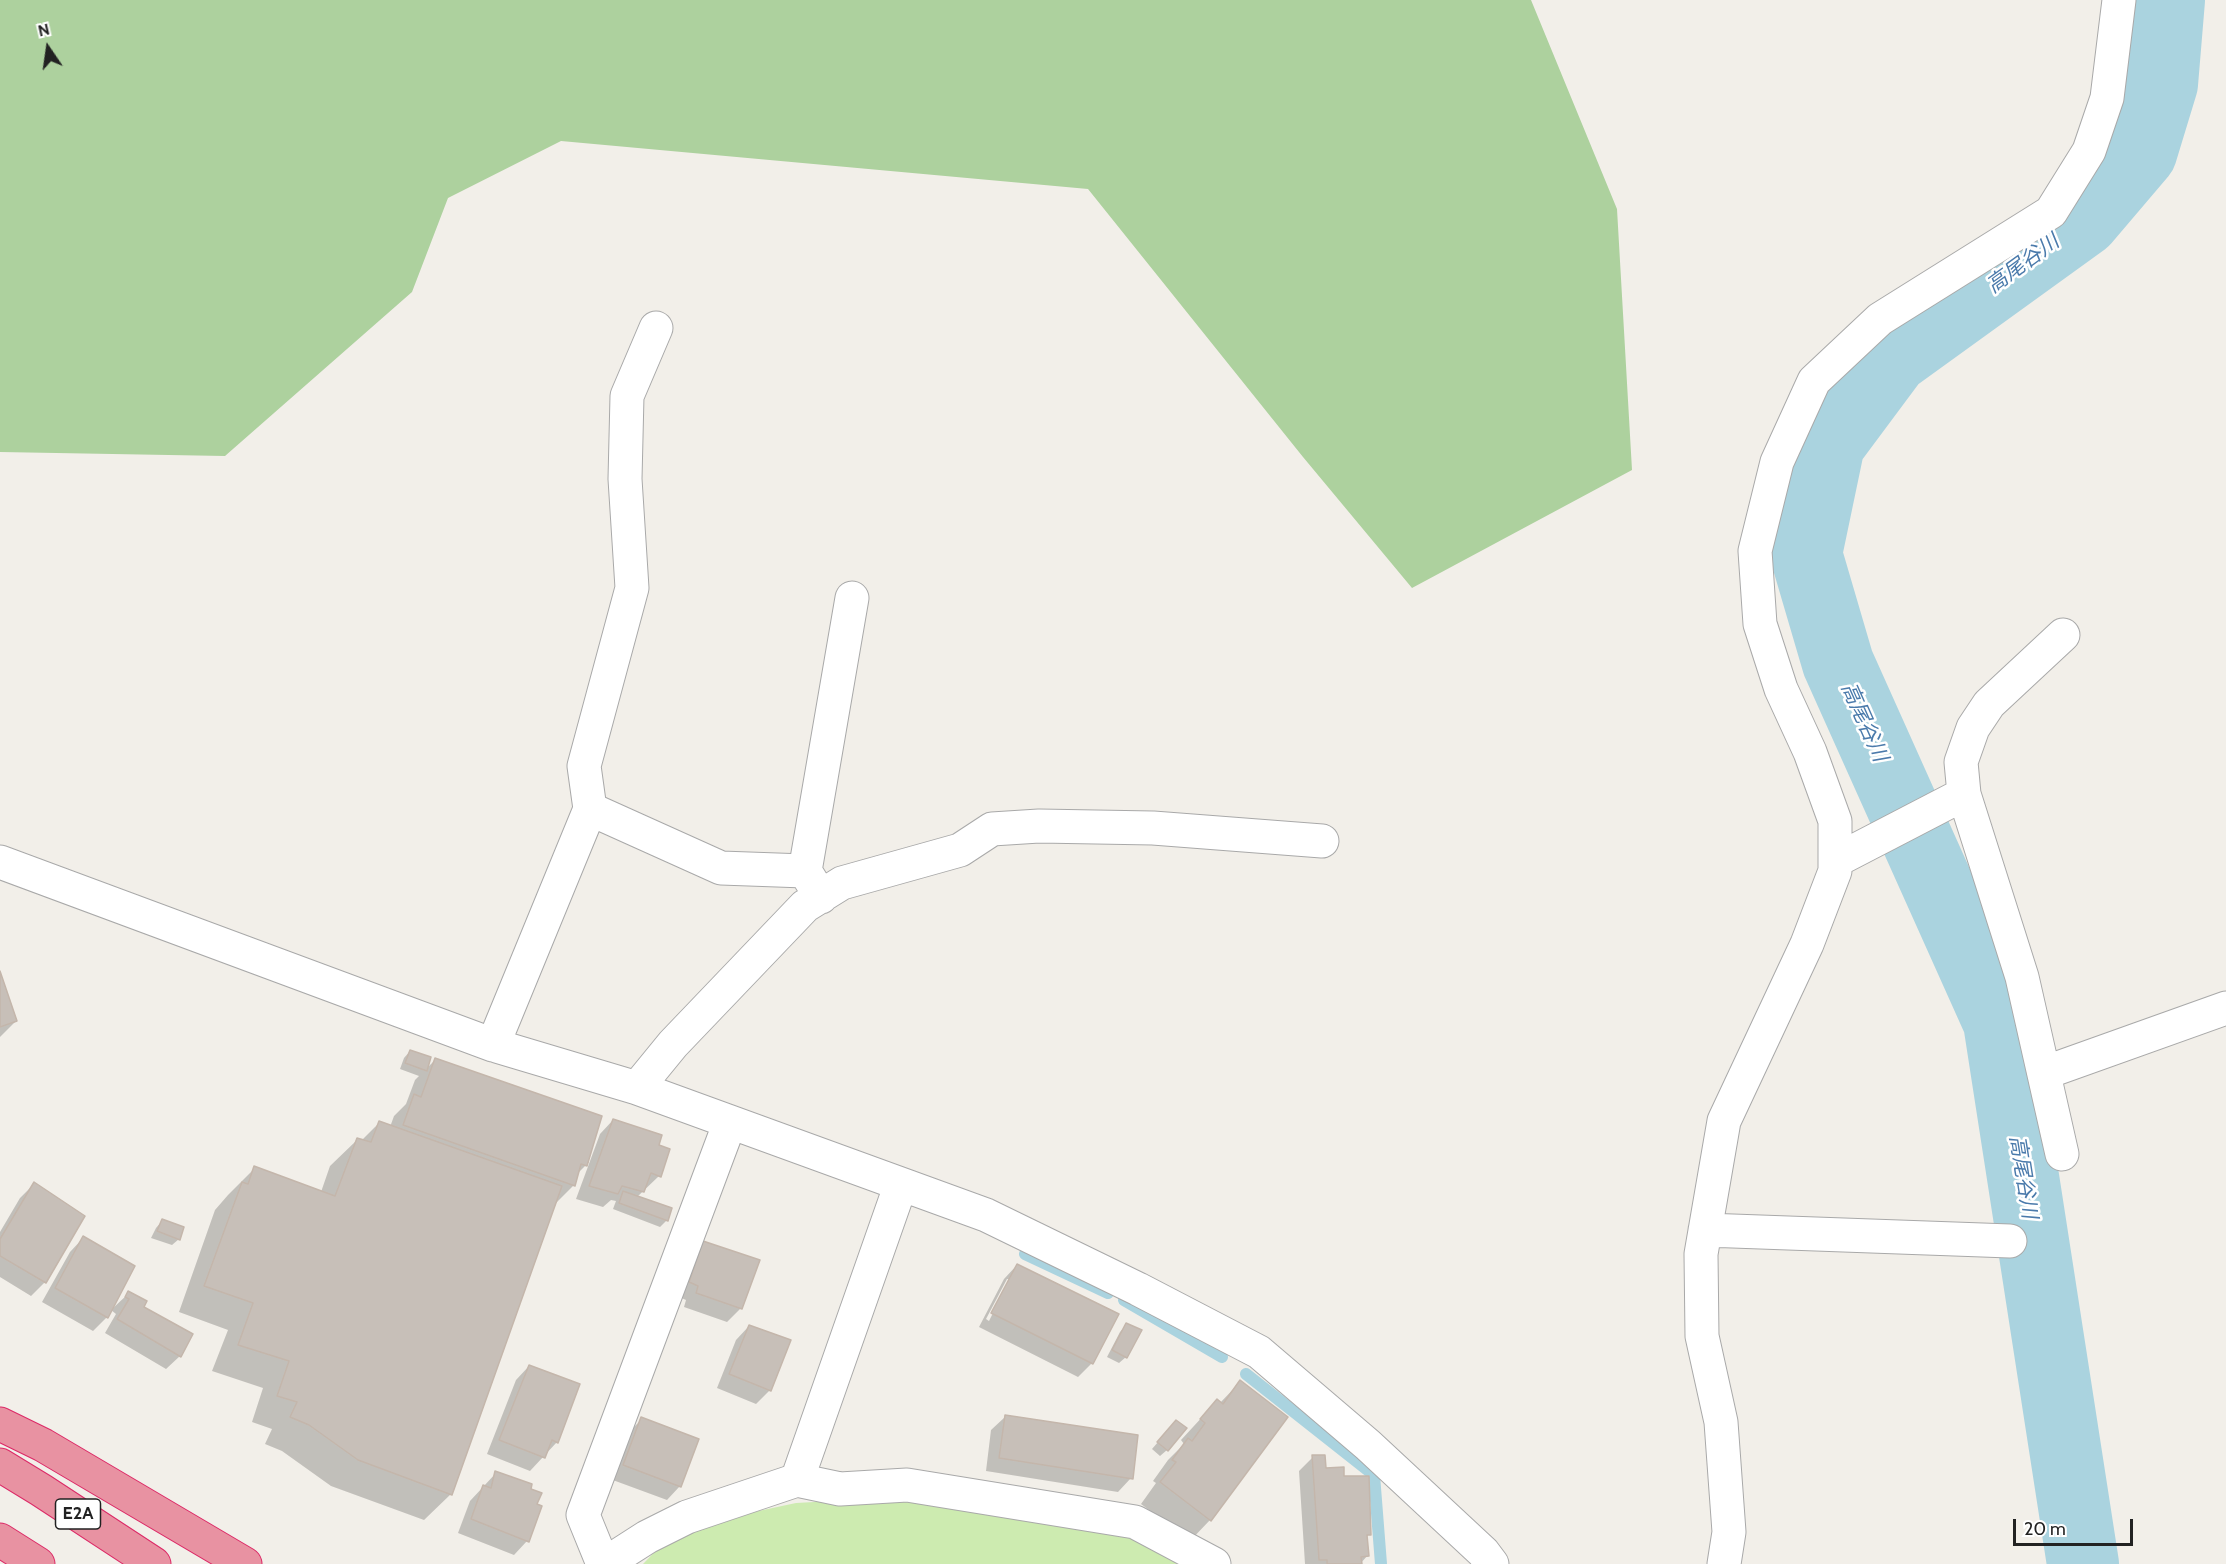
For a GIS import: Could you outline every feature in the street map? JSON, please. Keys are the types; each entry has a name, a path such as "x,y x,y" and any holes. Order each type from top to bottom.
{"highway":[{"path":"0,1424 43,1445 245,1564"},
{"name":"E2A","path":"0,1465 154,1564"},
{"path":"0,1540 38,1564"}],"street":[{"path":"1724,1564 1730,1532 1721,1422 1702,1336 1701,1254 1724,1121 1807,944 1835,871 1835,821 1810,752 1781,689 1760,624 1755,551 1777,462 1814,381 1880,319 2051,212 2089,151 2107,98 2119,0"},
{"path":"493,1045 590,809 584,766 632,588 625,479 627,396 656,328"},
{"path":"637,1088 673,1044 806,906 813,884 852,598"},
{"path":"2062,1154 2022,977 1964,794 1961,762 1973,728 1989,704 2063,634"},
{"path":"1835,861 1964,794"},
{"path":"590,809 721,868 813,884 842,883 960,850 992,829 1039,826 1153,828 1322,841"},
{"path":"0,862 493,1045 637,1088 986,1215 1259,1352 1368,1445 1483,1552 1492,1564"},
{"path":"2044,1073 2226,1008"},
{"path":"730,1122 583,1515 604,1564 647,1537 687,1517 797,1480 840,1488 907,1485 1135,1522 1214,1564"},
{"path":"797,1480 901,1184"},
{"path":"1705,1230 2010,1241"}],"green space":[{"path":"0,0 1531,0 1617,209 1632,470 1412,588 1303,457 1088,189 561,141 448,198 412,292 225,456 0,452"},
{"path":"910,1499 1132,1538 1184,1564 643,1564 670,1536 735,1516 796,1503"}],"building":[{"path":"0,971 17,1021 0,1027"},
{"path":"410,1050 431,1057 427,1071 405,1063"},
{"path":"435,1058 602,1116 587,1166 581,1164 575,1186 403,1125 414,1094 421,1097"},
{"path":"613,1119 662,1135 659,1145 670,1149 661,1177 651,1173 644,1192 622,1186 618,1194 589,1186"},
{"path":"379,1121 562,1186 452,1495 358,1460 309,1425 290,1417 297,1402 277,1396 289,1361 238,1345 253,1303 204,1286 242,1182 248,1184 254,1166 335,1196 357,1138 371,1142"},
{"path":"34,1182 85,1216 46,1283 0,1256 0,1239"},
{"path":"623,1191 672,1208 668,1221 619,1203"},
{"path":"162,1219 184,1227 180,1240 157,1231"},
{"path":"83,1236 135,1266 108,1318 55,1288"},
{"path":"703,1241 760,1260 742,1309 696,1293 698,1286 689,1282"},
{"path":"1017,1264 1119,1314 1093,1364 991,1313"},
{"path":"128,1291 147,1301 144,1307 193,1334 181,1357 117,1319 129,1299 125,1297"},
{"path":"1126,1323 1142,1330 1127,1358 1112,1350"},
{"path":"749,1325 791,1340 771,1391 729,1374"},
{"path":"529,1365 580,1384 558,1443 552,1440 545,1458 499,1440"},
{"path":"1240,1380 1288,1417 1211,1521 1160,1482 1176,1462 1172,1460 1188,1438 1192,1441 1205,1423 1200,1419 1217,1399 1223,1404"},
{"path":"1005,1415 1138,1435 1133,1479 999,1458"},
{"path":"641,1417 699,1439 681,1487 623,1465"},
{"path":"1176,1420 1187,1428 1168,1451 1157,1442"},
{"path":"1312,1455 1325,1455 1326,1468 1344,1467 1344,1476 1369,1476 1371,1535 1367,1535 1369,1556 1361,1557 1362,1564 1327,1564 1327,1560 1319,1560"},
{"path":"495,1471 532,1484 531,1489 542,1493 537,1504 542,1506 529,1542 471,1519 483,1485 491,1488"}],"waterway":[{"name":"高尾谷川","path":"2083,1564 1999,1022 1838,663 1806,554 1829,444 1893,358 2084,220 2141,153 2162,84 2169,0"},
{"path":"1025,1254 1108,1293"},
{"path":"1124,1300 1222,1357"},
{"path":"1246,1374 1374,1475 1381,1564"}]}
